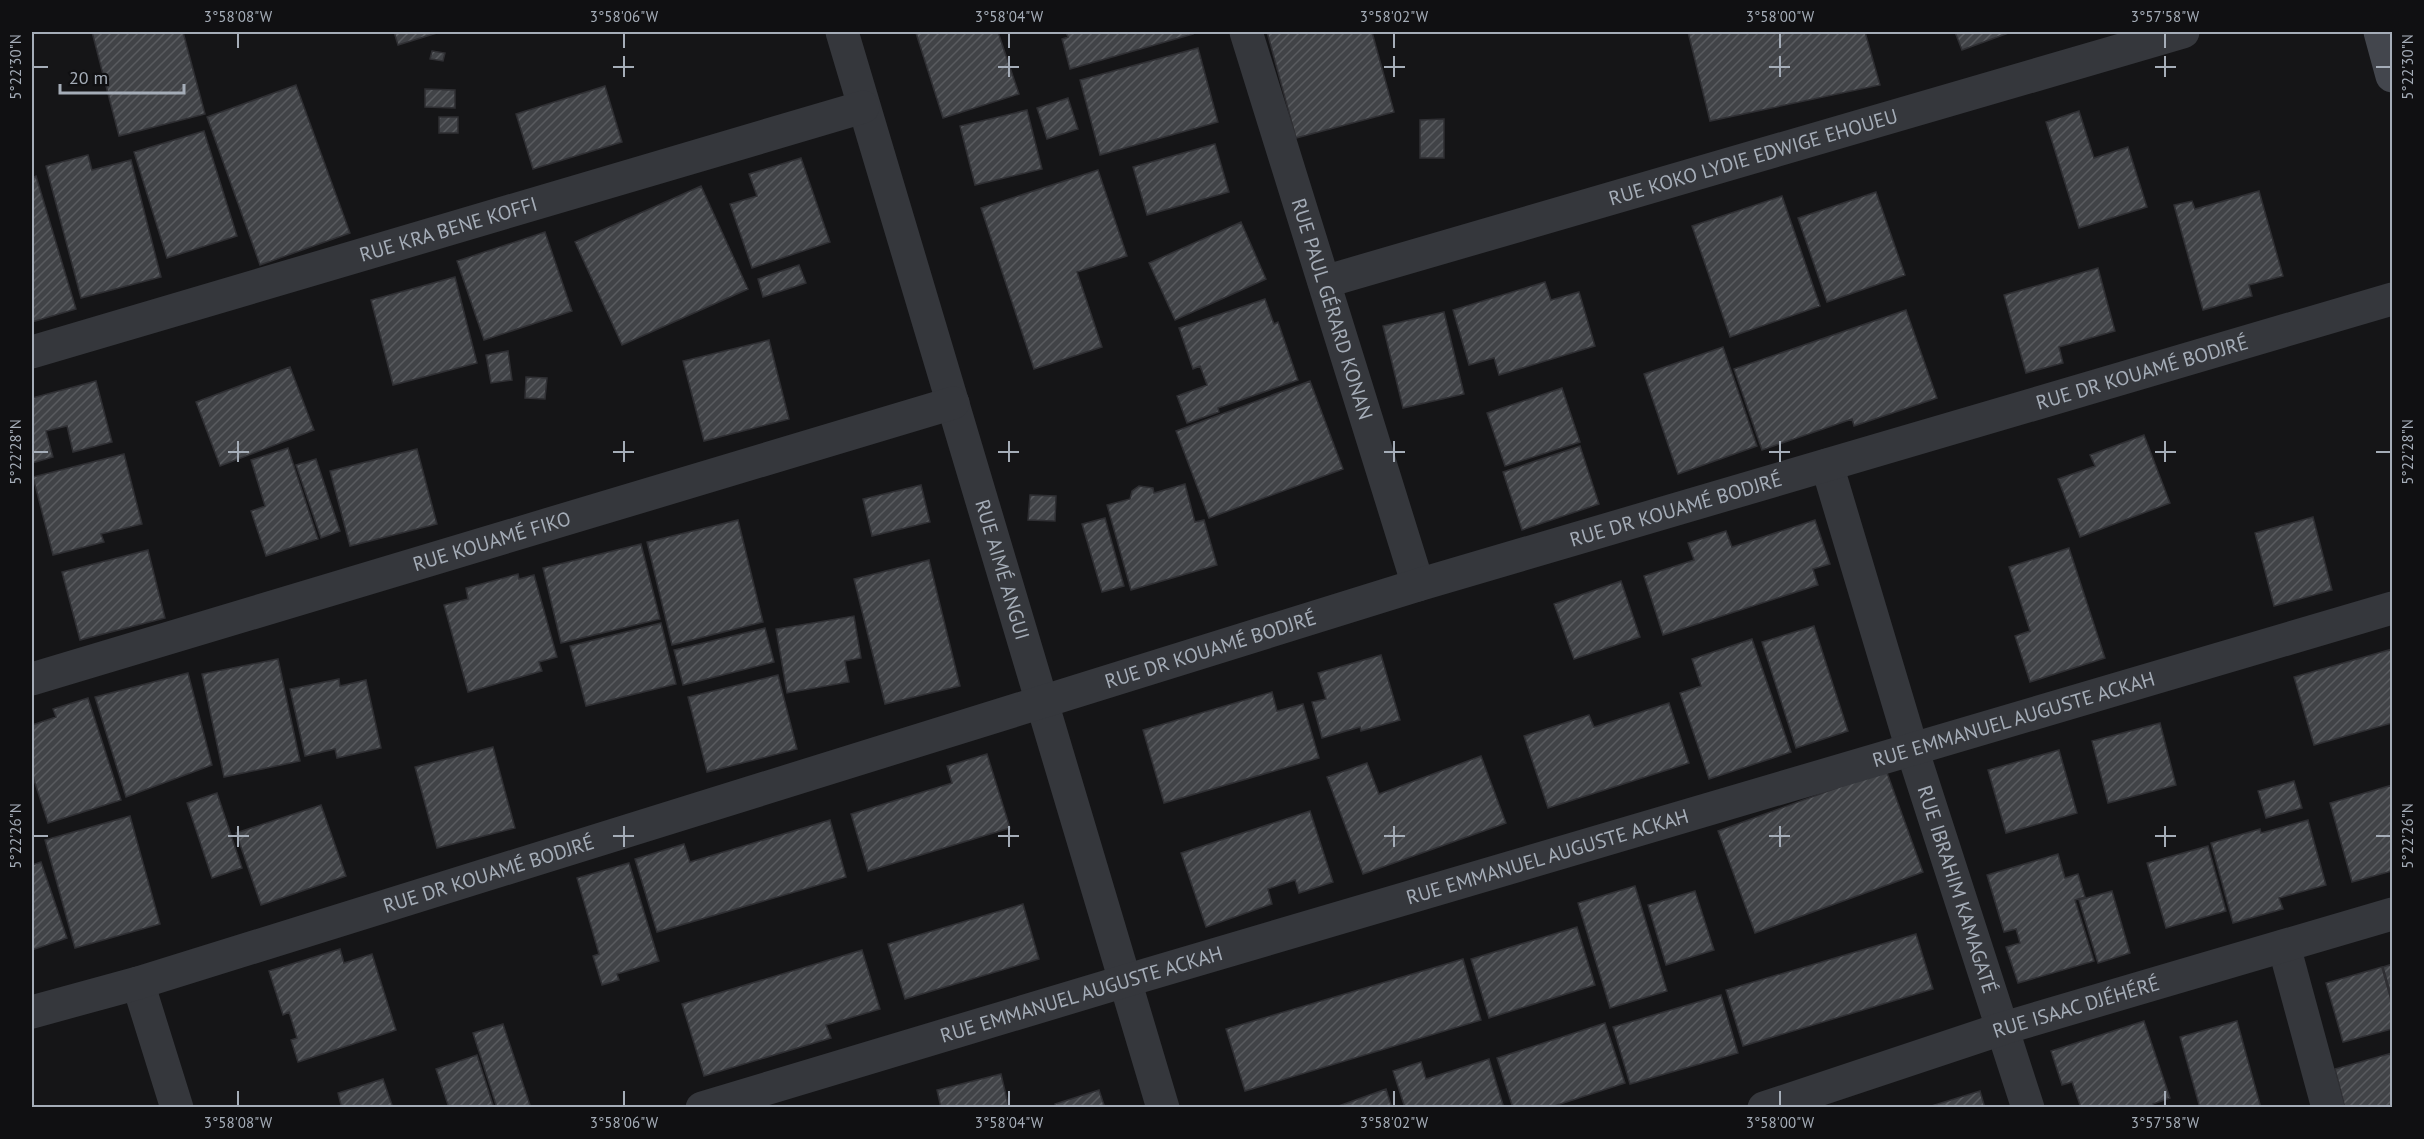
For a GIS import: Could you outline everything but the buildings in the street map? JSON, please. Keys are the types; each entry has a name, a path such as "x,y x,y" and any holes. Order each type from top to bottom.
{"street":[{"name":"RUE AIMÉ ANGUI","path":"842,32 1163,1107"},
{"name":"RUE PAUL GÉRARD KONAN","path":"1246,32 1418,585"},
{"name":"RUE KOKO LYDIE EDWIGE EHOUEU","path":"1324,282 2183,32"},
{"path":"2380,32 2392,76"},
{"name":"RUE KRA BENE KOFFI","path":"32,352 863,107"},
{"name":"RUE DR KOUAMÉ BODJRÉ","path":"32,1012 138,983 1042,704 1418,585 2392,299"},
{"name":"RUE KOUAMÉ FIKO","path":"32,679 953,403"},
{"name":"RUE IBRAHIM KAMAGATÉ","path":"1827,465 1912,749 2028,1107"},
{"name":"RUE EMMANUEL AUGUSTE ACKAH","path":"702,1107 2392,608"},
{"name":"RUE ISAAC DJÉHÉRÉ","path":"1764,1107 2004,1028 2392,914"},
{"path":"2284,946 2328,1107"},
{"path":"138,983 177,1107"}]}
